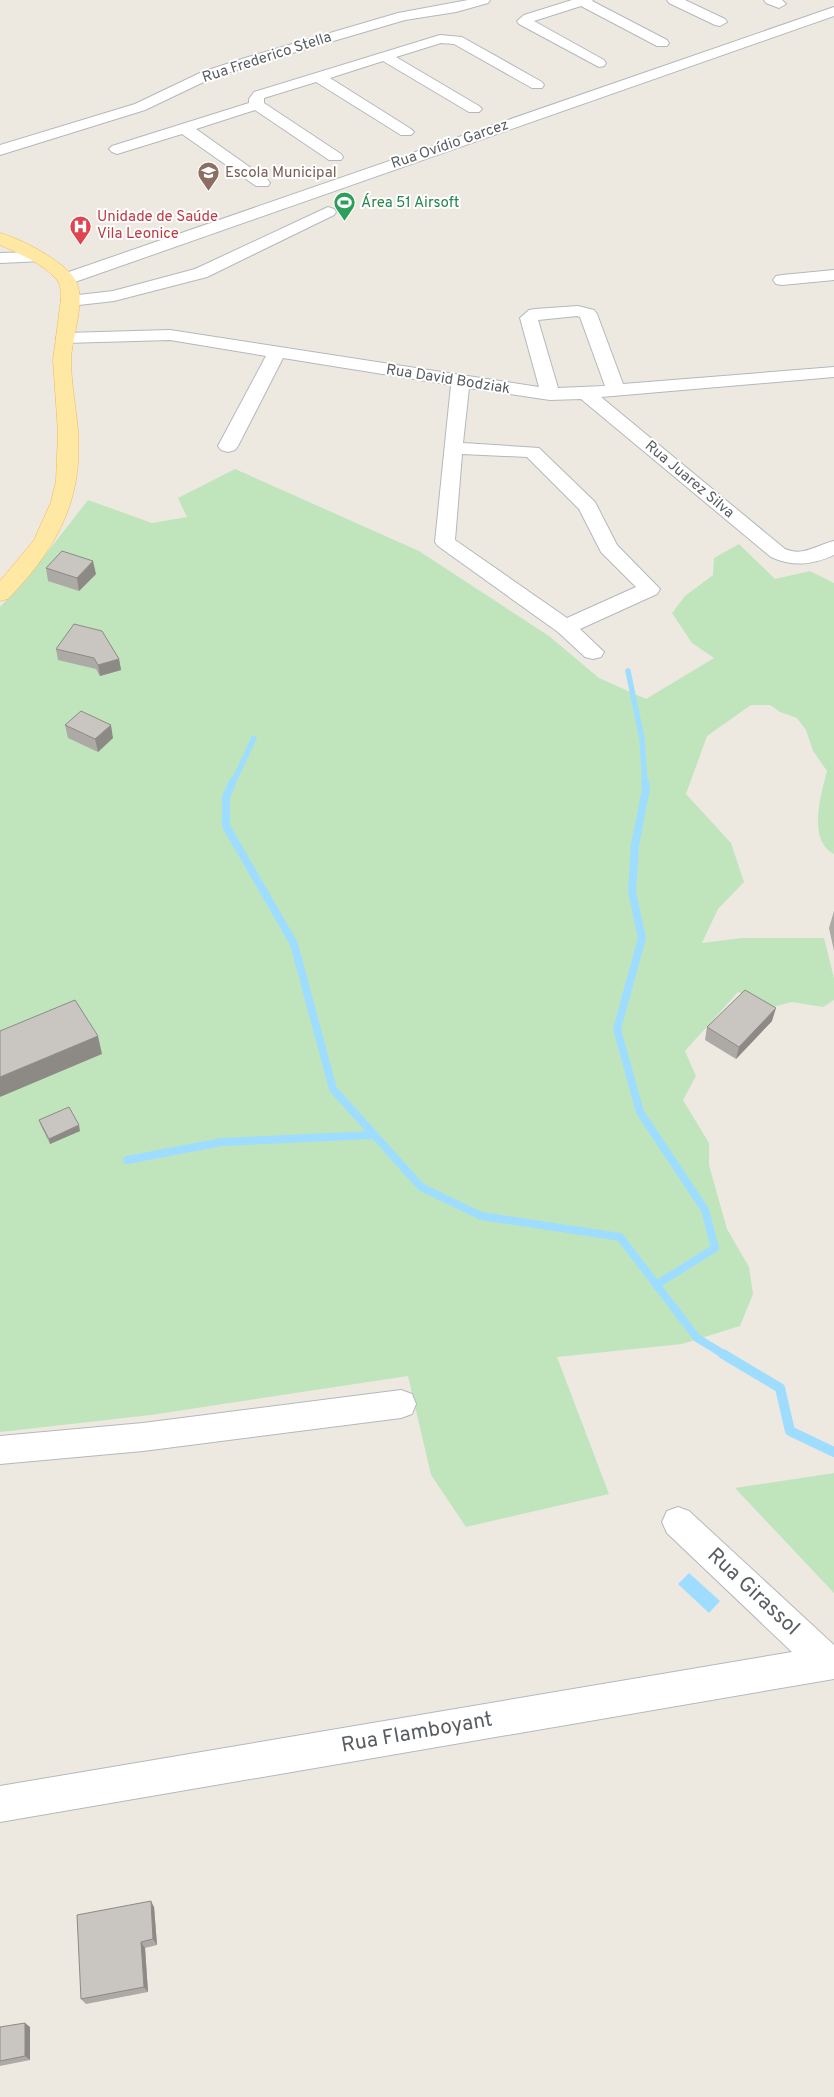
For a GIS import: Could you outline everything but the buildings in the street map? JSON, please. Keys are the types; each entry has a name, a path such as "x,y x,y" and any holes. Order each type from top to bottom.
{"main road":[{"path":"0,238 37,257 66,279 70,301 64,338 62,375 68,454 64,495 43,545 30,563 0,594"}],"street":[{"name":"Rua Frederico Stella","path":"0,150 140,107 207,75 250,61 403,16 456,8 483,0"},
{"path":"674,0 720,22"},
{"path":"599,63 524,21 584,1 662,42"},
{"name":"Rua Ovídio Garcez","path":"66,279 834,11"},
{"path":"256,105 256,97 440,39 453,39 537,85"},
{"path":"384,56 474,108"},
{"path":"250,61 288,86"},
{"path":"318,77 406,132"},
{"path":"118,149 256,105"},
{"path":"256,105 335,156"},
{"path":"184,128 262,183"},
{"path":"70,301 114,296 201,273 328,212"},
{"path":"0,258 37,257"},
{"path":"782,280 834,275"},
{"path":"550,394 529,318 535,314 578,310 588,314 616,391"},
{"name":"Rua David Bodziak","path":"64,338 170,335 461,382 550,394 616,391 834,372"},
{"path":"228,446 277,352"},
{"path":"461,382 453,448 446,542 565,627 594,652"},
{"name":"Rua Juarez Silva","path":"585,393 778,553 797,560 815,556 834,547"},
{"path":"453,448 532,452 588,506 608,548 650,588 565,627"},
{"path":"0,1450 143,1437 401,1404"},
{"name":"Rua Girassol","path":"678,1522 831,1662"},
{"name":"Rua Flamboyant","path":"0,1804 831,1662"}],"green space":[{"path":"235,469 419,551 549,636 599,678 646,699 714,658 692,643 672,613 685,596 713,575 714,558 739,544 775,579 810,571 834,583 834,854 826,848 818,828 819,804 827,771 813,751 806,730 797,718 780,712 770,705 751,705 707,736 686,794 731,843 744,882 718,909 702,943 742,938 824,938 834,978 834,1000 823,1007 792,1002 773,1007 738,992 685,1051 696,1076 683,1100 709,1143 709,1165 727,1229 749,1267 753,1294 740,1326 682,1344 557,1357 609,1494 466,1527 431,1475 408,1376 151,1415 0,1432 0,607 35,568 88,500 152,523 187,517 178,498"},
{"path":"834,1473 834,1593 735,1488"}],"water":[{"path":"689,1573 720,1601 709,1613 678,1584"}],"waterway":[{"path":"628,671 642,739 645,783"},
{"path":"233,783 254,738"},
{"path":"233,781 226,797 226,826 294,944 333,1089 421,1187 481,1216 620,1237 656,1285"},
{"path":"645,781 646,789 635,845 632,892 642,938 617,1029 640,1112 705,1210 715,1248 656,1285"},
{"path":"127,1160 222,1142 373,1135"},
{"path":"656,1285 697,1338 725,1355"},
{"path":"723,1354 780,1388 790,1431 834,1452"}],"place":[{"name":"Escola Municipal","path":"209,192"},
{"name":"Área 51 Airsoft","path":"345,222"},
{"name":"Unidade de Saúde Vila Leonice","path":"81,245"}]}
